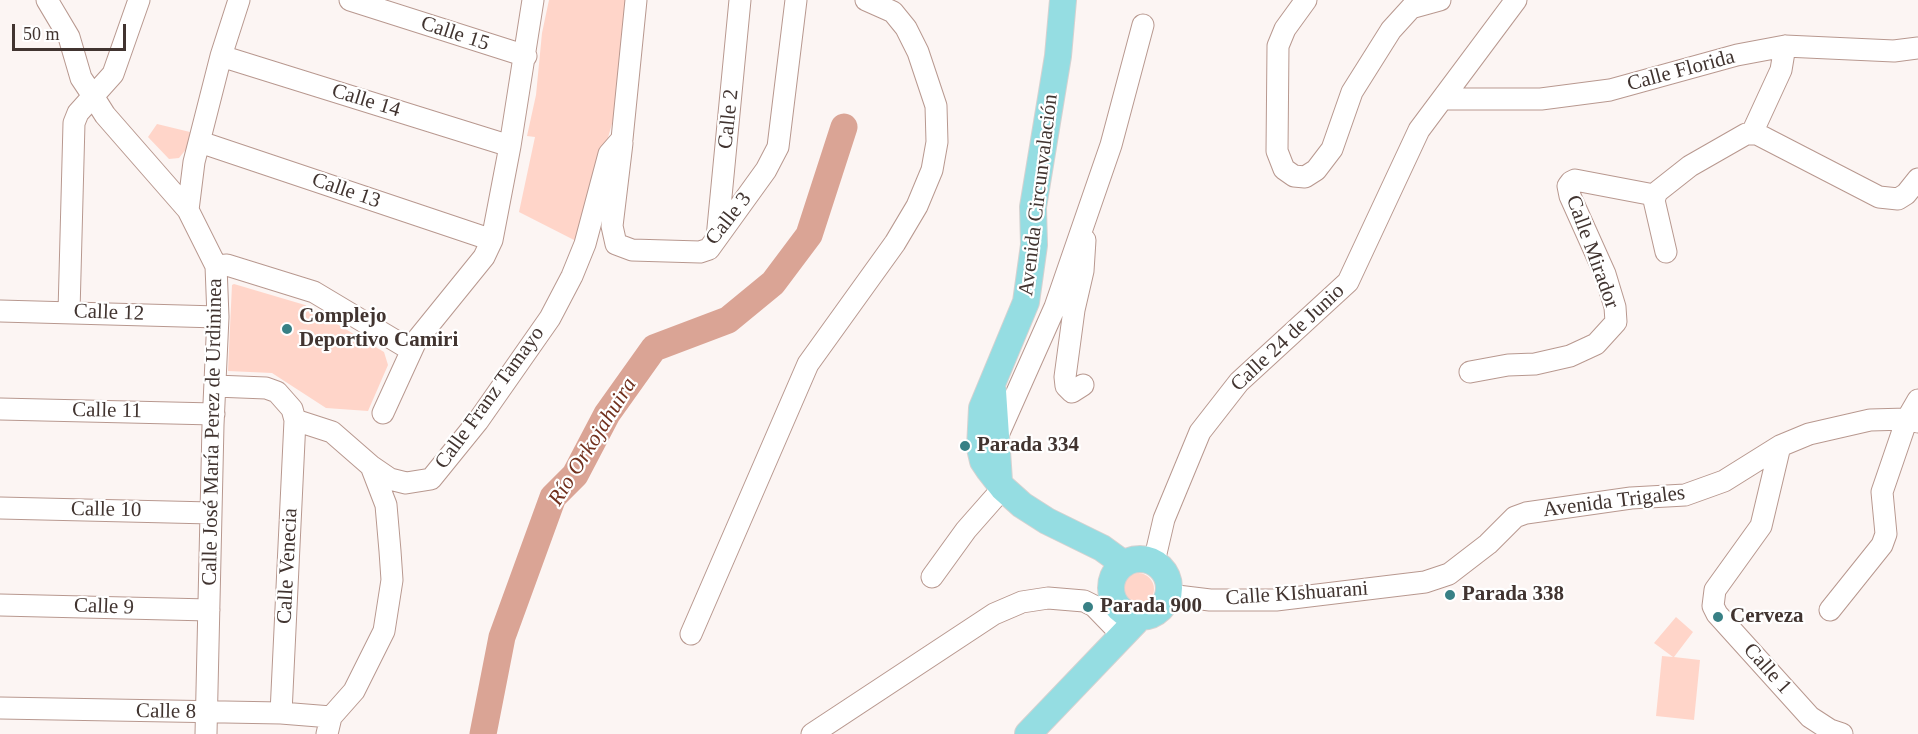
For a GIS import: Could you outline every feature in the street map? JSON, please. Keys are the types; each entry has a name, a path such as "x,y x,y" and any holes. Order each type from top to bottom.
{"main road":[{"name":"Avenida Circunvalación","path":"1001,484 989,437 993,384 1028,292 1034,245 1033,207 1058,56 1062,0"},
{"path":"1001,484 1047,521 1102,548 1124,564"},
{"path":"1028,734 1140,617 1158,611 1169,595 1167,576 1154,562 1139,559 1124,564 1113,578 1112,596 1123,611 1140,617"}],"street":[{"name":"Calle José María Perez de Urdininea","path":"47,0 69,37 81,78 105,115 188,210 216,266 218,317 206,734"},
{"path":"69,312 74,123 93,96 113,74 140,0"},
{"path":"188,210 190,180 221,56 239,0"},
{"name":"Calle 15","path":"350,0 526,56"},
{"path":"383,413 416,341 484,257 492,240 526,56 533,0"},
{"name":"Calle Franz Tamayo","path":"294,420 332,432 371,466 390,479 406,483 431,479 478,421 550,318 572,276 585,244 609,154 622,139 636,0"},
{"name":"Calle 2","path":"717,238 740,0"},
{"name":"Calle 3","path":"622,139 612,226 616,244 632,250 700,252 709,249 766,170 778,147 795,0"},
{"path":"691,634 808,364 895,243 917,206 932,170 937,142 936,106 918,52 906,28 893,12 866,0"},
{"path":"1306,0 1285,29 1278,46 1277,151 1284,169 1294,176 1305,177 1316,170 1332,149 1352,92 1391,30 1412,4 1440,0"},
{"name":"Calle 24 de Junio","path":"1154,562 1164,519 1200,432 1239,382 1348,282 1419,130 1516,0"},
{"path":"989,437 1055,307 1111,145 1143,25"},
{"path":"1666,252 1654,195 1690,166 1752,133 1781,70 1785,46"},
{"name":"Calle Florida","path":"1444,99 1541,99 1610,90 1737,55 1785,46 1884,51 1918,48"},
{"name":"Calle 14","path":"221,56 510,146"},
{"path":"1752,133 1879,197 1898,199 1906,194 1918,179"},
{"name":"Calle 13","path":"200,142 492,240"},
{"name":"Calle Mirador","path":"1470,372 1508,365 1535,364 1570,356 1596,344 1616,322 1615,307 1605,274 1570,196 1568,186 1575,180 1654,195"},
{"path":"1083,385 1072,392 1066,386 1065,377 1074,310 1083,271 1087,210"},
{"path":"216,266 227,265 314,292 411,350"},
{"name":"Calle 12","path":"0,311 218,317"},
{"path":"215,386 266,388 277,392 292,409 294,420"},
{"path":"1830,609 1882,545 1886,534 1882,492 1913,421 1918,400"},
{"name":"Calle 11","path":"0,409 214,414"},
{"name":"Calle Venecia","path":"281,713 294,420"},
{"name":"Avenida Trigales","path":"1425,582 1449,574 1521,515 1631,498 1693,493 1724,481 1780,446 1809,434 1870,420 1913,421"},
{"name":"Calle 1","path":"1780,446 1761,526 1715,590 1712,599 1717,614 1810,717 1830,730 1842,734"},
{"path":"329,726 366,670 384,631 386,621 392,579 386,505 371,466"},
{"path":"932,577 1001,484"},
{"name":"Calle 10","path":"0,508 211,513"},
{"name":"Calle KIshuarani","path":"1169,595 1210,600 1276,600 1425,582"},
{"path":"812,734 994,614 1022,602 1048,597 1084,601 1094,606 1123,636"},
{"name":"Calle 9","path":"0,605 209,610"},
{"name":"Calle 8","path":"0,708 281,713 329,726"}],"shaded area":[{"path":"549,0 628,0 624,82 578,242 519,212 535,137 527,136 536,95 542,33"},
{"path":"157,124 190,132 187,148 179,158 169,159 148,137"},
{"name":"Complejo Deportivo Camiri","path":"232,285 305,305 384,352 388,365 368,411 326,408 272,373 228,371"},
{"path":"1138,573 1149,578 1154,589 1149,600 1138,605 1127,600 1122,589 1127,578"},
{"path":"1676,617 1693,632 1674,657 1700,660 1694,720 1656,716 1662,656 1673,657 1654,643"}],"waterway":[{"name":"Río Orkojahuira","path":"483,734 502,637 553,497 575,475 607,414 654,348 728,320 773,283 809,235 844,127"}],"place":[{"name":"Complejo Deportivo Camiri","path":"287,329"},
{"name":"Parada 334","path":"965,446"},
{"name":"Parada 338","path":"1450,595"},
{"name":"Parada 900","path":"1088,607"},
{"name":"Cerveza","path":"1718,617"}]}
